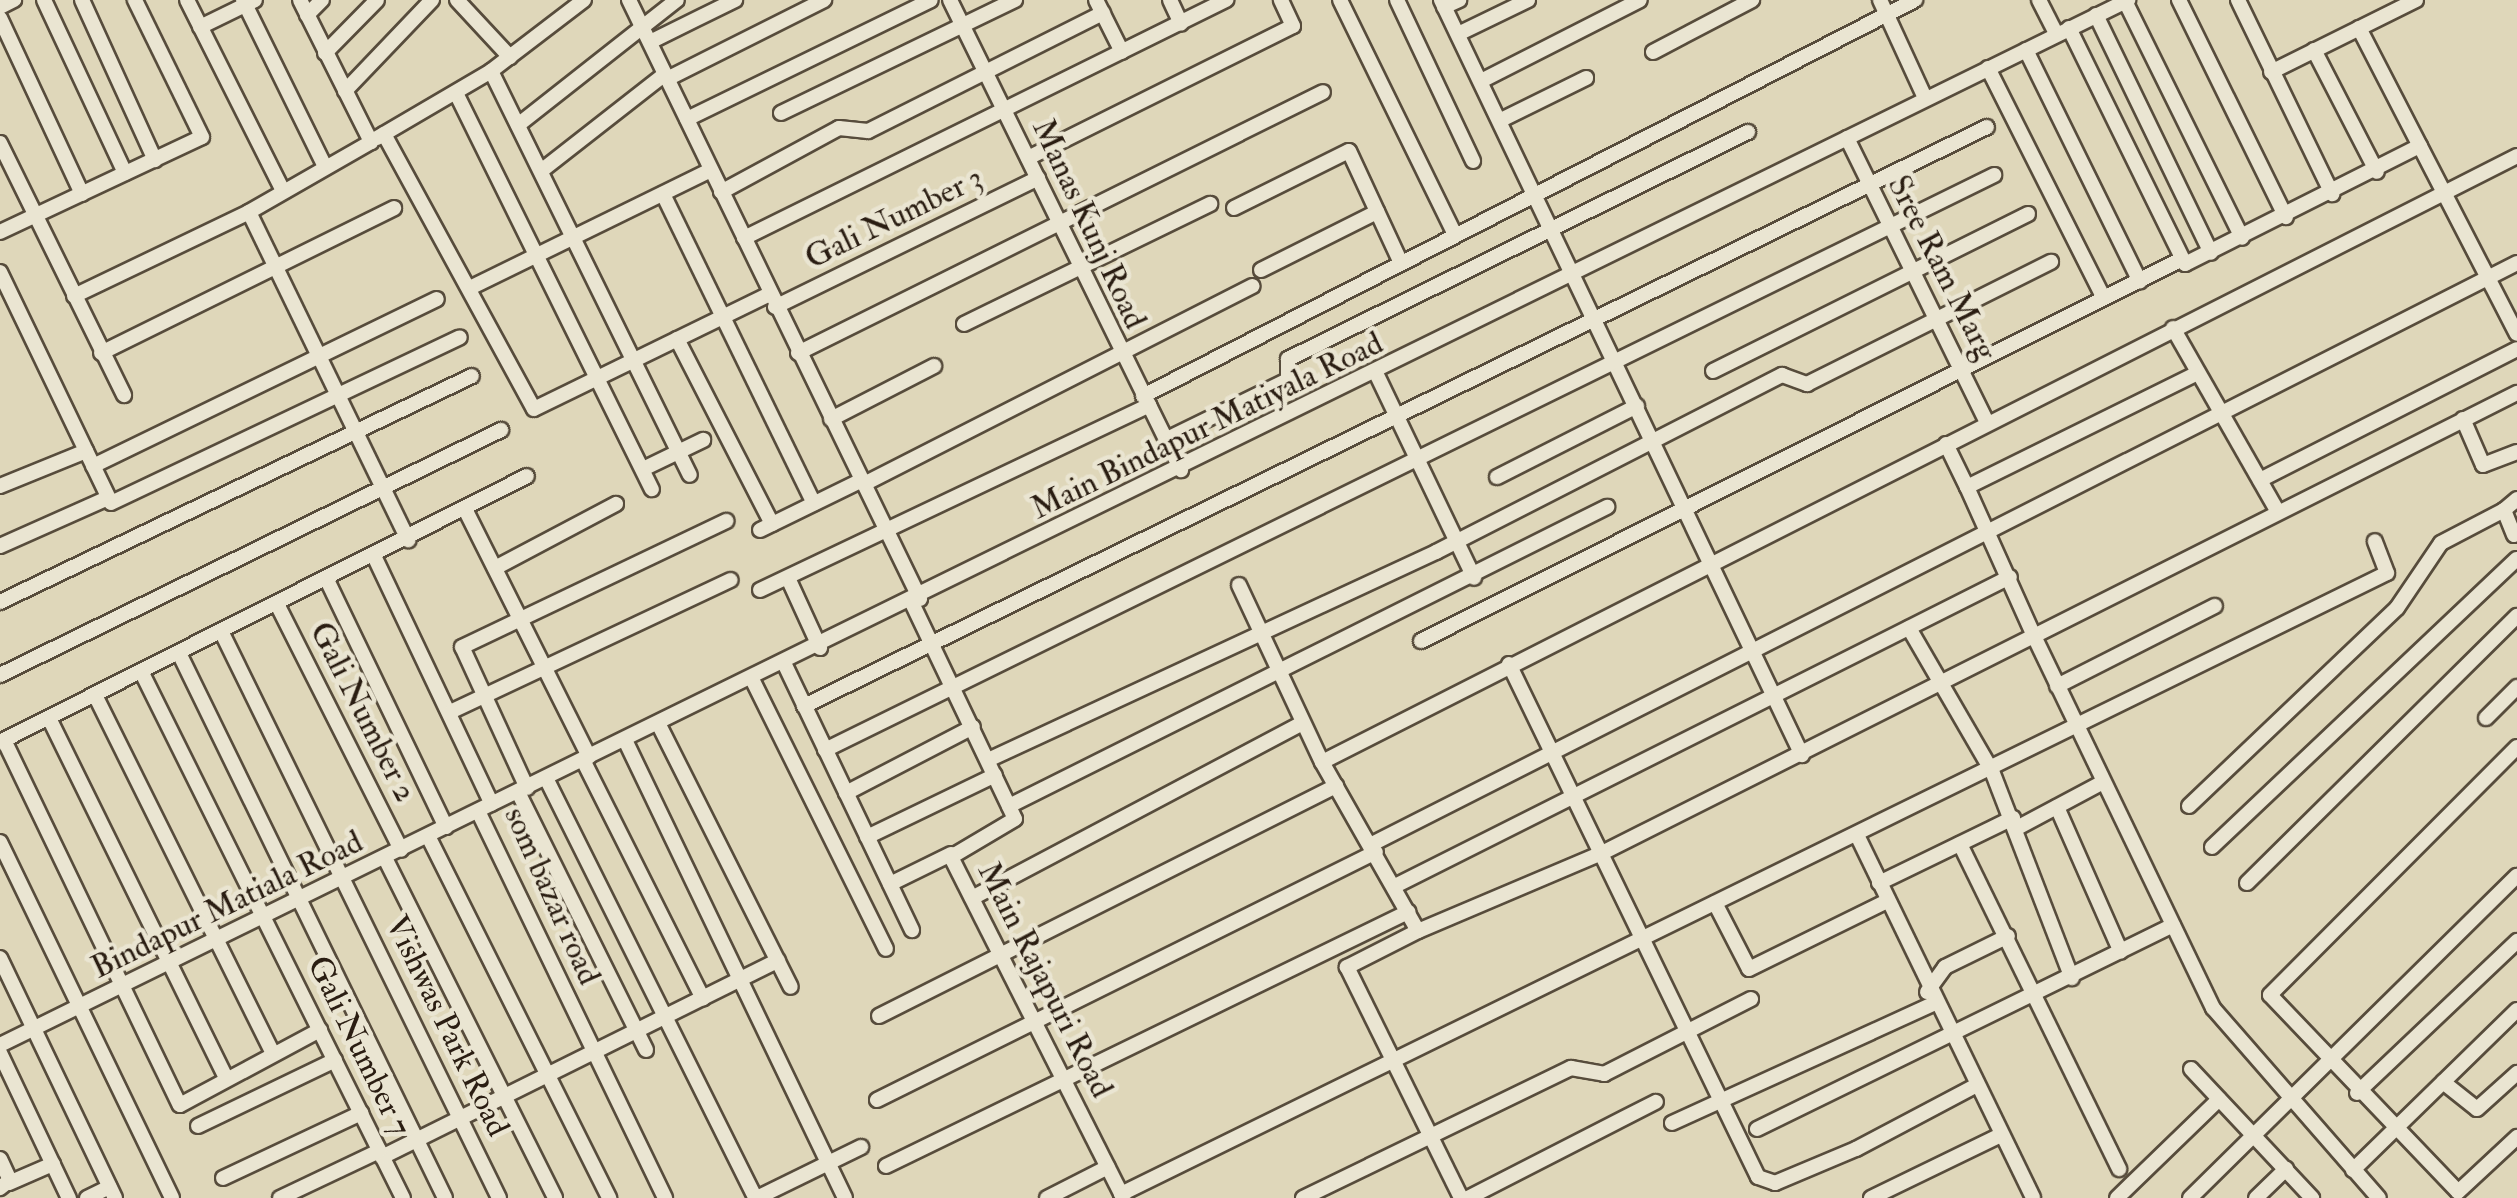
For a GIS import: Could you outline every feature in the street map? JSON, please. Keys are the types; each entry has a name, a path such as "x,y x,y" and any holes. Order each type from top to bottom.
{"street":[{"path":"0,7 14,0"},
{"path":"44,0 125,173"},
{"path":"82,0 154,160"},
{"path":"0,232 202,137 135,0"},
{"path":"187,0 283,192"},
{"path":"322,0 304,7 325,53 345,91 472,287 711,170"},
{"path":"325,53 377,0"},
{"path":"345,91 432,0"},
{"path":"456,0 510,56"},
{"path":"74,296 248,212 456,93 584,0"},
{"path":"629,0 887,531 932,644 1010,806 1474,578 1607,506"},
{"path":"518,124 646,34 677,0"},
{"path":"646,34 735,0"},
{"path":"542,171 666,77 824,0"},
{"path":"686,118 931,0"},
{"name":"Manas Kunj Road","path":"950,0 1082,267 1119,352 1182,470"},
{"path":"781,113 1015,0"},
{"path":"1170,0 1181,24"},
{"path":"744,238 1226,0"},
{"path":"1028,158 1293,26 1281,0"},
{"path":"1340,0 1456,235"},
{"path":"1396,0 1472,161"},
{"path":"1459,0 1442,4 1576,273 1592,319 1656,443 1707,564 1802,755"},
{"path":"1458,34 1528,0"},
{"path":"1481,81 1640,0"},
{"path":"1653,52 1752,0"},
{"path":"1880,0 1925,98"},
{"path":"760,590 887,531 1146,400 1400,261 1915,0"},
{"path":"2039,0 2063,31 2182,259"},
{"path":"2179,0 2286,217"},
{"path":"2238,0 2332,194"},
{"path":"2270,72 2416,0"},
{"path":"2127,1 2242,238"},
{"name":"Main Bindapur Matiyala Road","path":"586,759 785,666 2127,1"},
{"path":"200,26 248,2 325,168"},
{"path":"722,192 840,128 868,131 1099,6 1122,52"},
{"path":"2096,15 2212,253"},
{"path":"0,18 82,194"},
{"path":"2360,28 2517,334"},
{"path":"2026,50 2140,282"},
{"path":"2314,50 2377,172"},
{"path":"1988,68 2103,296"},
{"path":"491,71 690,475"},
{"path":"1500,120 1586,78"},
{"path":"798,353 1323,92"},
{"path":"456,93 600,377 652,490"},
{"path":"804,706 1987,127"},
{"path":"1166,440 1288,380 1288,359 1748,132"},
{"name":"Sree Ram Marg","path":"1847,138 1987,422"},
{"path":"0,143 124,395"},
{"path":"1422,641 2103,296 2140,282 2182,259 2212,253 2377,172 2420,146"},
{"path":"1234,208 1349,150 1400,261"},
{"path":"1322,762 1508,664 2517,156"},
{"path":"825,750 952,684 1417,464 1994,174"},
{"name":"Gali Number 3","path":"472,287 534,409 722,317 773,301 1038,178"},
{"path":"664,194 814,503"},
{"path":"964,324 1210,204"},
{"path":"102,353 394,208"},
{"path":"248,212 408,540"},
{"path":"1261,270 1377,212"},
{"path":"1713,371 2028,214"},
{"path":"867,836 1258,629 1454,542 1656,443 1782,375 1806,384 2051,262"},
{"path":"877,1100 1374,848 1551,750 1986,527 2517,263"},
{"path":"0,272 108,498"},
{"path":"677,339 766,527 1253,286"},
{"path":"0,486 89,458 320,357 437,299"},
{"path":"2173,328 2216,413 2278,512"},
{"path":"0,546 460,336"},
{"path":"2260,480 2517,349"},
{"path":"831,419 934,366"},
{"path":"1376,373 1474,578"},
{"path":"1967,487 2196,374"},
{"path":"0,602 472,376"},
{"path":"1656,1102 1465,1198 1431,1137 1348,963 1602,853 2517,393"},
{"path":"1497,477 1637,406"},
{"path":"2463,419 2483,466 2517,452"},
{"path":"0,675 501,430"},
{"path":"642,470 703,440"},
{"path":"1946,444 2077,729 2219,1017 2379,1198"},
{"path":"320,1030 180,1105 126,987 2,741 328,582 527,476"},
{"path":"2189,806 2398,608 2441,544 2517,499"},
{"path":"494,568 616,504"},
{"path":"465,510 703,1000"},
{"path":"2504,510 2514,535"},
{"path":"646,1050 460,650 726,521"},
{"path":"1122,1196 1392,1057 1992,771 2387,573 2375,541"},
{"path":"375,558 450,712 485,808"},
{"path":"2212,847 2517,559"},
{"path":"1395,886 2010,577"},
{"path":"788,578 820,648"},
{"path":"450,712 546,671 731,580"},
{"path":"328,582 446,827"},
{"path":"1238,586 1322,762 1418,932"},
{"name":"Gali Number 2","path":"278,606 400,847"},
{"path":"2057,686 2215,606"},
{"path":"2246,883 2517,616"},
{"path":"1909,628 1992,771 2072,978"},
{"name":"Vishwas Park Road","path":"222,632 499,1198"},
{"path":"179,653 445,1198"},
{"path":"1508,664 1694,1029 1758,1177 1775,1183 1975,1086"},
{"path":"785,666 912,930"},
{"name":"Gali Number 7","path":"142,673 403,1198"},
{"path":"753,681 886,949"},
{"path":"2486,718 2517,688"},
{"path":"95,695 273,1054"},
{"path":"49,718 226,1078"},
{"path":"972,898 1303,723"},
{"path":"659,725 791,987"},
{"path":"846,793 972,727"},
{"path":"624,740 844,1198"},
{"path":"2517,748 2270,991 2324,1061 2458,1192 2517,1137"},
{"name":"som bazar road","path":"586,759 485,808 592,1054 664,1198"},
{"path":"546,778 756,1198 860,1147"},
{"path":"1879,883 1960,844 2057,807 2103,782"},
{"path":"879,1016 1336,786"},
{"name":"Main Rajapuri Road","path":"1010,806 1013,823 951,854 1038,1020 1122,1196"},
{"path":"2057,807 2121,952"},
{"name":"Bindapur Matiala Road","path":"0,1045 126,987 386,858 400,847 485,808"},
{"path":"1858,835 1951,1042 2033,1198"},
{"path":"428,836 608,1198"},
{"path":"0,842 172,1198"},
{"path":"1960,844 2038,996 2119,1169"},
{"path":"890,884 951,854"},
{"path":"386,858 555,1198"},
{"path":"2190,1198 2287,1096 2517,876"},
{"path":"1715,903 1749,969 1887,902"},
{"path":"886,1166 1408,912"},
{"path":"1757,1129 1951,1042 2172,925"},
{"path":"1672,1123 1930,998 1945,967 2008,936"},
{"path":"2357,1094 2517,941"},
{"path":"0,958 112,1192 88,1198"},
{"path":"280,1198 417,1141 778,960"},
{"path":"1303,1198 1571,1068 1604,1074 1751,999"},
{"path":"2353,1170 2517,1010"},
{"path":"0,1053 69,1198"},
{"path":"198,1126 335,1060"},
{"path":"2191,1069 2312,1198"},
{"path":"2443,1082 2476,1109 2517,1073"},
{"path":"2116,1198 2219,1098"},
{"path":"222,1178 361,1113"},
{"path":"1871,1198 2001,1135"},
{"path":"0,1160 5,1185 53,1164"},
{"path":"1047,1198 1108,1167"},
{"path":"2256,1198 2286,1169"}]}
